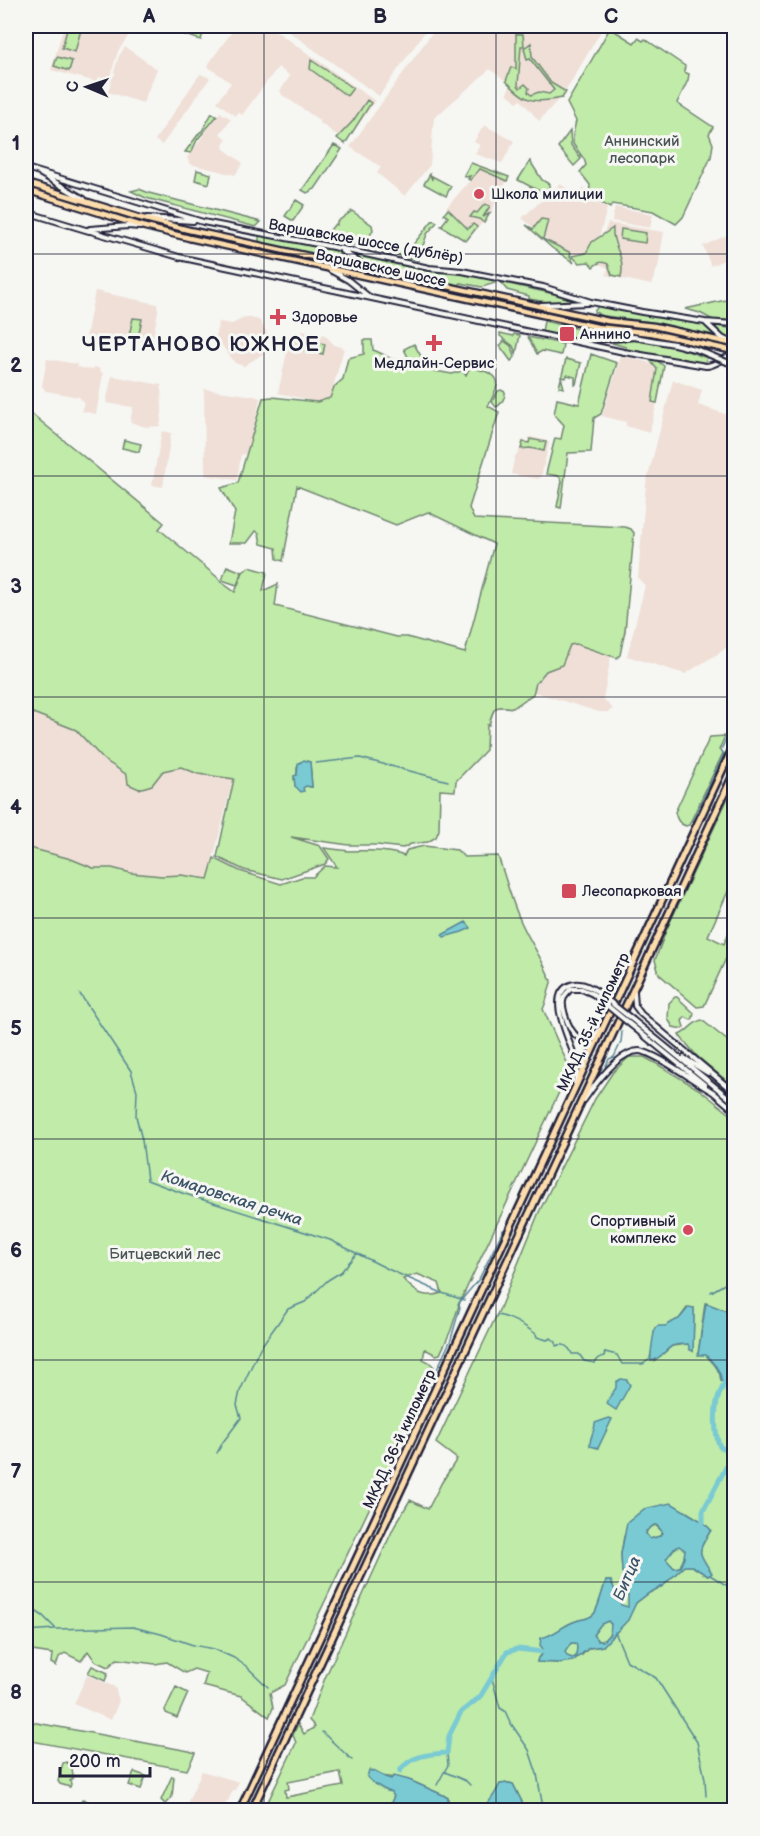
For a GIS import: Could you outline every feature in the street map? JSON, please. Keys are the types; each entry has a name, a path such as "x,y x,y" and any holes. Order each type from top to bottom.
{"highway":[{"name":"МКАД, 35-й километр","path":"508,1233 735,745"},
{"name":"МКАД, 35-й километр","path":"518,1238 735,773"},
{"name":"МКАД, 36-й километр","path":"240,1810 508,1233"},
{"name":"МКАД, 36-й километр","path":"252,1810 518,1238"}],"main road":[{"name":"Варшавское шоссе (дублёр)","path":"26,168 203,222 429,268 462,271 543,287 591,302 647,314 735,324"},
{"path":"35,171 90,202"},
{"name":"Варшавское шоссе","path":"26,183 137,217 189,230 608,321 654,326 734,344"},
{"name":"Варшавское шоссе","path":"26,190 145,227 597,327 652,333 735,352"},
{"path":"26,212 165,254 571,341 706,366 711,366 735,352"},
{"path":"137,217 203,222"},
{"path":"87,230 128,226 145,227"},
{"path":"338,248 371,270"},
{"path":"327,268 373,299"},
{"path":"528,303 557,305 591,302"},
{"path":"705,322 722,338 734,344"},
{"path":"571,341 634,337 698,350 735,365"},
{"path":"569,1101 577,1068 559,1010 559,999 564,988 573,984 584,985 633,1020 735,1102"},
{"path":"606,1021 594,1037 582,1040 576,1036 568,1023 563,1002 567,992 577,988 594,992 735,1110"},
{"path":"635,988 635,1006 641,1014 735,1092"},
{"path":"578,1111 590,1091 619,1060 636,1051 649,1053 713,1092"},
{"path":"673,1052 719,1079"}],"shaded area":[{"path":"64,26 122,26 131,32 118,51 109,80 99,77 97,82 51,70"},
{"path":"236,26 269,26 375,101 346,142 281,94 280,91 290,76 278,67 242,115 238,112 236,116 217,102 231,83 207,66"},
{"path":"281,26 429,26 379,96"},
{"path":"437,26 604,26 565,92 539,121 521,100 517,102 507,93 511,85 490,69 434,118 430,165 405,196 377,173 381,167 350,147"},
{"path":"125,47 157,69 143,103 108,92 119,56"},
{"path":"200,74 210,78 162,145 155,140"},
{"path":"220,112 231,119 220,134 227,139 223,145 224,149 243,163 235,175 190,164 187,158"},
{"path":"484,125 514,141 502,163 475,154 480,145 474,142"},
{"name":"Школа милиции","path":"480,169 507,181 484,224 482,223 466,242 442,227 453,213 446,208"},
{"path":"560,184 579,196 583,188 585,189 582,196 607,208 600,234 589,260 556,247 522,218"},
{"path":"615,207 653,214 650,228 612,221"},
{"path":"608,223 664,232 658,267 651,285 606,275 608,268 592,261"},
{"path":"734,232 734,255 711,266 703,246"},
{"path":"95,291 157,304 158,311 152,342 132,339 125,345 86,337"},
{"path":"246,317 259,320 268,335 264,353 244,366 235,363 215,338 219,322 232,324"},
{"path":"302,331 325,335 334,345 344,348 330,398 318,402 278,393 289,343"},
{"path":"621,356 644,361 654,365 657,369 652,401 657,403 649,433 626,426 626,422 602,416"},
{"path":"47,359 77,364 77,367 93,370 94,367 98,368 103,374 96,414 82,411 84,402 79,397 46,391 42,386"},
{"path":"112,376 161,385 160,426 146,427 130,422 133,407 106,403"},
{"path":"673,380 702,390 698,405 734,417 734,641 685,674 627,656 645,586 638,578 646,484"},
{"path":"204,389 260,398 249,452 241,455 237,480 205,475"},
{"path":"162,431 171,433 163,487 152,485"},
{"path":"530,437 549,443 541,477 538,479 511,474 522,440 528,441"},
{"path":"576,644 611,656 603,699 613,709 608,712 599,712 534,692 539,678 546,671 555,667 570,645"},
{"path":"28,710 76,730 103,759 127,775 152,785 163,771 181,767 198,774 233,779 208,880 181,875 162,876 131,873 112,868 93,868 71,859 26,847 26,715"},
{"path":"87,1675 115,1687 119,1701 111,1720 74,1704"},
{"path":"202,1771 239,1782 222,1808 226,1810 184,1810"}],"green space":[{"path":"68,26 82,26 75,52 62,48"},
{"path":"187,26 205,26 201,40 185,35"},
{"name":"Аннинский лесопарк","path":"610,28 634,43 638,38 643,41 645,39 685,66 684,72 689,74 688,80 677,103 713,127 709,134 713,144 711,157 683,217 676,224 653,211 612,204 610,208 589,196 590,185 580,172 586,165 573,144 576,121 567,103"},
{"path":"516,34 523,34 524,46 521,46 518,85 520,88 525,84 531,95 539,92 549,94 554,90 530,59 527,60 524,48 531,43 532,57 551,83 566,92 562,98 544,101 531,100 506,81 511,67 516,69"},
{"path":"57,57 72,61 69,71 54,66"},
{"path":"311,60 353,88 347,96 310,69"},
{"path":"367,100 371,103 345,144 337,138 353,121"},
{"path":"212,113 217,116 197,140 191,153 185,152 202,131"},
{"path":"570,131 571,145 581,159 574,166 558,147"},
{"path":"334,145 342,149 315,189 307,193 302,190"},
{"path":"530,161 542,180 549,184 549,188 543,193 518,180"},
{"path":"471,163 509,177 507,181 480,169 470,180 468,179 470,176 464,175"},
{"path":"197,170 211,174 209,184 195,180"},
{"path":"430,174 432,180 432,176 451,186 446,196 424,184"},
{"path":"139,189 261,222 256,227 146,198 131,191"},
{"path":"296,200 304,205 293,221 285,216"},
{"path":"485,204 490,206 483,217 490,213 484,223 470,217 474,212 477,213"},
{"path":"448,209 468,229 473,224 477,227 466,241 441,226 448,217 444,214"},
{"path":"352,211 372,225 373,230 364,246 336,243 330,239 330,230"},
{"path":"541,219 548,220 543,239 571,253 570,256 574,263 552,248 526,225 533,229"},
{"path":"433,220 437,222 427,234 418,260 369,249 371,243 408,251"},
{"path":"613,228 614,240 622,262 621,277 612,275 606,263 600,262 593,267 589,262 579,263 572,256 586,253 592,242"},
{"path":"621,229 646,233 645,243 620,239"},
{"path":"259,235 338,251 362,266 259,243"},
{"path":"347,253 429,270 463,273 496,280 495,283 482,287 460,283 460,286 372,269"},
{"path":"500,282 575,301 553,303 529,299 529,296 507,290"},
{"path":"734,296 734,321 713,320 685,309 726,300"},
{"path":"598,306 670,320 704,323 715,334 598,315 594,312"},
{"path":"133,318 142,319 138,338 129,336"},
{"path":"544,321 584,330 598,336 575,338 542,332"},
{"path":"710,325 734,329 734,341 726,338"},
{"path":"500,333 520,335 516,354 513,346 500,336"},
{"path":"528,337 563,344 561,355 542,351 537,354"},
{"path":"301,339 325,344 323,354 299,349"},
{"path":"364,340 372,340 373,350 413,367 404,349 414,344 425,363 418,368 452,374 461,371 466,375 470,367 493,375 497,383 488,406 499,412 469,508 474,519 631,529 634,533 625,631 620,655 617,658 576,644 570,645 562,665 546,671 536,683 533,694 513,708 498,707 494,710 489,725 487,725 486,750 456,781 455,791 440,790 439,830 436,837 428,842 411,844 403,848 349,845 291,837 320,846 329,859 325,864 282,879 244,870 217,857 234,779 198,774 181,767 163,771 152,785 139,789 128,784 127,775 103,759 76,730 28,711 26,715 26,409 164,523 159,529 235,592 243,572 249,567 267,572 263,591 278,584 275,606 465,653 494,544 428,512 396,525 297,486 283,561 277,559 276,548 261,544 259,533 256,531 247,543 229,543 235,512 221,488 238,483 263,398 317,402 330,398 334,387 343,379 348,358 364,354","holes":["300,762 310,762 312,787 295,786 294,776 297,775"]},
{"path":"637,340 673,346 707,358 704,365 626,351 626,347 612,343"},
{"path":"504,341 511,346 515,357 511,361 500,346"},
{"path":"591,354 617,363 601,414 594,418 591,452 568,453 561,508 557,507 562,481 559,476 546,474 555,438 561,439 564,425 554,414 557,399 579,404"},
{"path":"566,359 581,363 575,385 575,377 567,375 566,378 561,377"},
{"path":"649,359 656,360 664,366 657,403 652,402 657,369"},
{"path":"561,378 564,388 559,387"},
{"path":"501,390 505,392 505,396 496,407 492,402"},
{"path":"530,439 546,442 544,451 521,449 523,442 529,443"},
{"path":"124,440 141,444 139,452 122,448"},
{"path":"227,566 242,572 237,585 222,580"},
{"path":"725,736 719,750 723,753 689,825 686,826 679,821 675,812 710,737"},
{"path":"734,785 734,878 708,936 724,944 731,927 734,929 734,941 704,1006 697,1007 659,974 655,960 666,931"},
{"name":"Битцевский лес","path":"424,846 457,850 464,857 498,856 512,901 552,980 543,1009 570,1069 460,1302 440,1354 436,1355 425,1349 423,1359 434,1367 387,1459 390,1465 285,1685 270,1693 273,1708 269,1717 241,1696 203,1686 207,1673 194,1669 185,1673 167,1662 155,1664 117,1659 108,1667 95,1661 88,1651 81,1661 65,1653 59,1657 56,1666 51,1663 52,1654 26,1650 26,847 71,859 93,868 112,868 131,873 181,875 208,879 214,858 240,871 281,884 302,877 313,877 325,866 337,867 324,848 384,851 404,856 407,850","holes":["417,1274 439,1283 442,1293 425,1295 420,1294 403,1279"]},
{"path":"675,997 694,1013 691,1020 685,1017 682,1021 684,1027 682,1029 673,1027 668,1019 669,1003"},
{"path":"702,1020 734,1046 734,1087 697,1056 679,1035"},
{"path":"629,1057 644,1057 700,1090 734,1117 734,1314 705,1303 698,1354 706,1355 718,1370 721,1381 728,1384 734,1368 734,1810 523,1810 522,1802 513,1784 509,1783 500,1784 484,1806 449,1808 448,1798 443,1795 409,1780 381,1776 373,1771 377,1784 394,1796 390,1805 381,1810 264,1810 296,1743 293,1735 298,1724 304,1734 315,1727 309,1720 325,1678 394,1527 410,1500 428,1509 457,1459 436,1443 500,1308 539,1212 595,1099 613,1072","holes":["687,1308 694,1308 693,1351 688,1344 672,1346 654,1361 650,1357 655,1328 663,1327 679,1319","685,1511 711,1530 700,1551 711,1573 708,1576 692,1566 684,1566 663,1586 636,1603 603,1646 589,1648 582,1655 559,1663 537,1662 545,1652 542,1638 594,1614 606,1581 611,1581 621,1606 629,1607 628,1581 622,1572 621,1554 624,1536","340,1772 343,1786 286,1797 285,1790 289,1789 288,1782"]},
{"path":"655,1525 663,1532 660,1536 650,1539 646,1534 648,1529"},
{"path":"679,1546 685,1550 684,1558 680,1567 674,1568 665,1559 674,1548"},
{"path":"608,1621 611,1631 603,1641 598,1641 593,1635 601,1624"},
{"path":"571,1643 576,1643 577,1647 576,1657 572,1658 566,1656 565,1651"},
{"path":"92,1666 108,1673 105,1681 88,1673"},
{"path":"176,1687 188,1693 177,1718 166,1713 165,1710"},
{"path":"26,1721 195,1753 187,1770 26,1740"},
{"path":"66,1762 72,1767 73,1778 70,1781 70,1787 58,1781 63,1763"},
{"path":"134,1772 146,1776 141,1789 129,1785"},
{"path":"172,1776 174,1777 172,1797 165,1804 161,1800"},
{"path":"83,1799 106,1810 75,1810"}],"water":[{"path":"304,760 310,762 312,787 306,786 301,792 295,786 294,776 297,775 298,764"},
{"path":"466,922 471,928 444,937 442,935"},
{"path":"706,1303 734,1314 734,1368 728,1384 721,1381 718,1370 706,1355 698,1355"},
{"path":"689,1307 694,1308 693,1351 690,1350 688,1344 676,1345 651,1361 655,1328 666,1326 679,1319"},
{"path":"621,1379 627,1380 630,1385 616,1410 607,1404 616,1388 616,1382"},
{"path":"612,1419 598,1448 590,1446 595,1423"},
{"path":"671,1503 703,1522 711,1530 701,1547 701,1555 712,1573 708,1576 692,1566 684,1566 663,1586 636,1603 628,1620 603,1646 589,1648 573,1661 537,1662 545,1652 540,1645 541,1638 571,1623 592,1616 606,1581 611,1581 621,1605 628,1607 628,1582 622,1572 621,1554 627,1523 644,1509","holes":["657,1525 663,1533 650,1539 646,1531","679,1546 685,1550 680,1567 674,1568 666,1559","608,1621 611,1624 610,1634 603,1641 598,1641 593,1635 601,1624","571,1643 576,1643 576,1657 567,1656 565,1652"]},
{"path":"369,1770 391,1779 394,1776 409,1780 443,1795 448,1798 449,1808 479,1808 489,1802 500,1784 513,1784 522,1802 523,1810 381,1810 390,1805 394,1796 367,1777"}],"waterway":[{"path":"692,822 724,754 721,750 734,721"},
{"path":"316,763 360,758 448,781"},
{"path":"610,999 615,977 620,966 626,962 626,958"},
{"name":"Комаровская речка","path":"80,994 131,1071 137,1091 136,1116 142,1140 147,1180 330,1240 390,1270 464,1300"},
{"path":"589,1035 597,1026 606,1006"},
{"path":"605,1068 609,1059 614,1057 621,1042 622,1032"},
{"path":"405,1439 451,1339 460,1307 458,1304 479,1279 503,1230"},
{"path":"217,1453 241,1418 237,1405 240,1391 260,1348 288,1309 305,1302 328,1280 341,1272 357,1253"},
{"path":"711,1292 734,1276"},
{"name":"Комаровская речка","path":"497,1315 517,1322 537,1337 547,1340 551,1338 556,1342 556,1346 566,1346 572,1354 579,1354 584,1361 595,1363 604,1356 605,1352 617,1355 622,1364 643,1364 650,1359"},
{"name":"Битца","path":"697,1525 703,1522 703,1511 733,1454 720,1447 716,1428 717,1400 727,1377"},
{"path":"710,1575 734,1590"},
{"path":"26,1605 43,1616 56,1629 133,1627 214,1649 246,1666 268,1687"},
{"path":"26,1631 55,1629"},
{"path":"615,1632 627,1661 656,1678 697,1742 705,1779 706,1796"},
{"name":"Битца","path":"400,1771 415,1759 447,1753 449,1736 461,1712 480,1697 507,1652 517,1649 545,1652 550,1649"},
{"path":"492,1678 500,1708 505,1711 529,1750 537,1774 542,1802 548,1810"},
{"path":"322,1732 352,1760"},
{"name":"Битца","path":"437,1785 448,1765 447,1753"},
{"path":"445,1772 470,1785"}],"place":[{"name":"Школа милиции","path":"479,194"},
{"name":"Здоровье","path":"278,317"},
{"name":"Аннино","path":"567,334"},
{"name":"Медлайн-Сервис","path":"434,343"},
{"name":"Лесопарковая","path":"569,891"},
{"name":"Спортивный комплекс","path":"688,1230"}],"district":[{"name":"ЧЕРТАНОВО ЮЖНОЕ","path":"201,344"}]}
